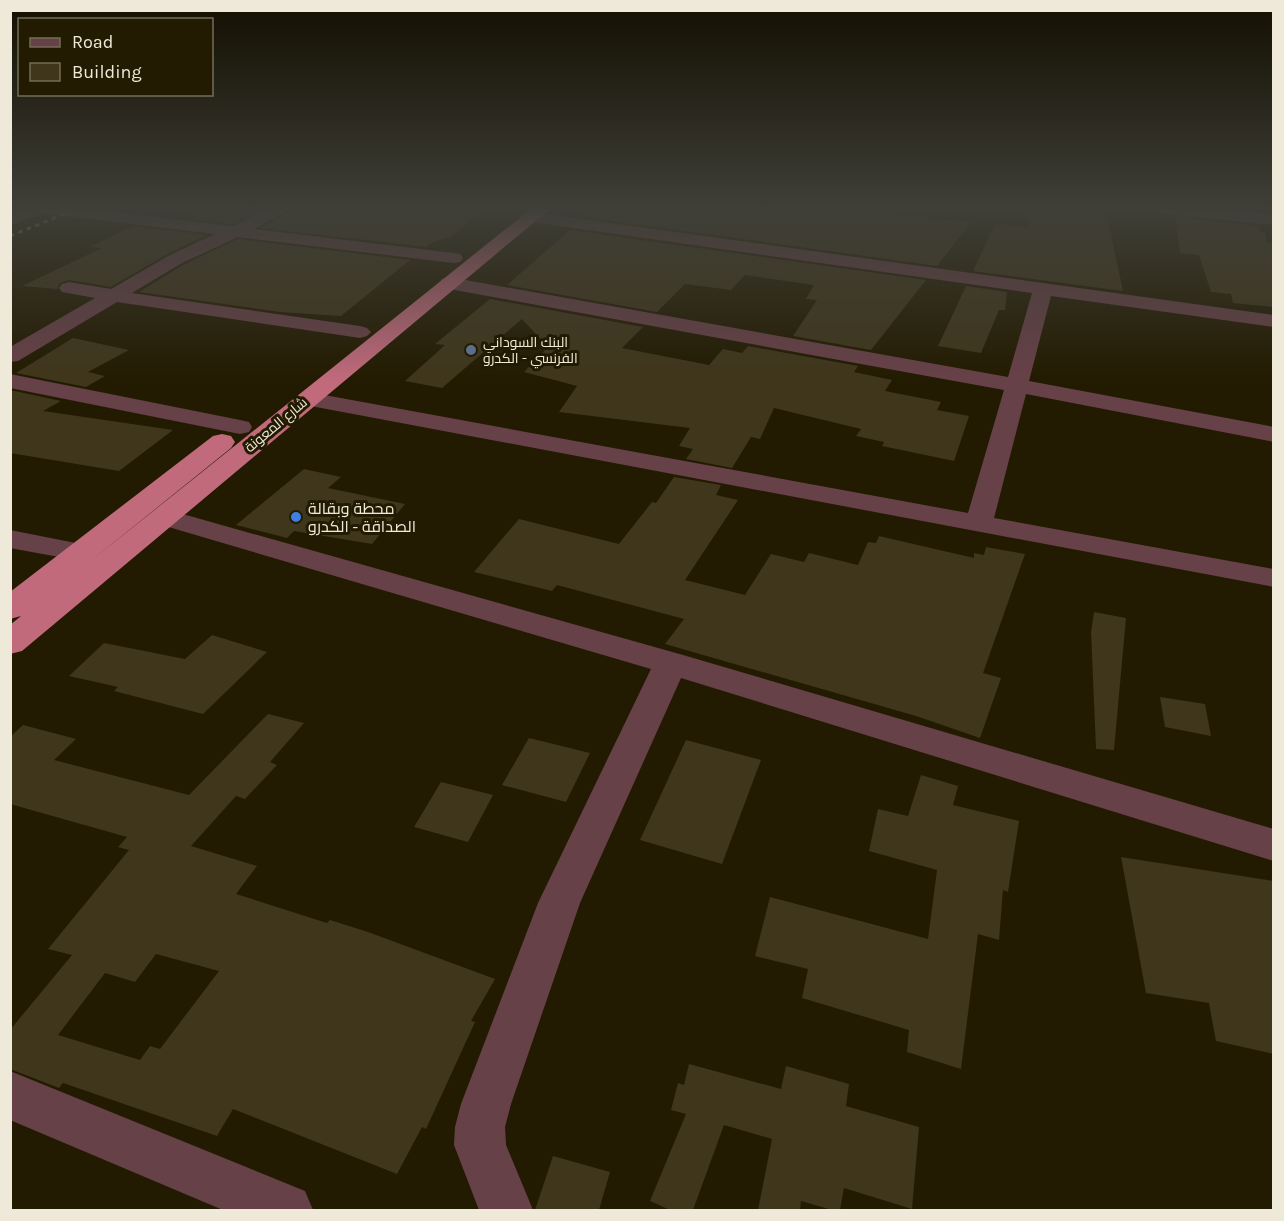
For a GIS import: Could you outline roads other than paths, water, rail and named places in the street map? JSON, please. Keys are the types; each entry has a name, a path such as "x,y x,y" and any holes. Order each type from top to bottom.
{"highway":[{"name":"شارع المعونة","path":"10,609 445,265"},
{"name":"شارع المعونة","path":"10,643 470,265"}],"street":[{"path":"10,356 166,265"},
{"path":"881,265 1043,290 1274,321"},
{"path":"449,284 1018,386 1274,435"},
{"path":"69,288 111,297 360,332"},
{"path":"979,522 1043,290"},
{"path":"10,381 240,427"},
{"path":"308,399 1274,578"},
{"path":"165,517 671,663 1274,845"},
{"path":"10,539 81,552"},
{"path":"506,1210 480,1145 480,1127 486,1104 563,893 671,663"},
{"path":"10,1095 286,1210"}],"place":[{"name":"البنك السوداني الفرنسي - الكدرو","path":"471,350"},
{"name":"محطة وبقالة الصداقة - الكدرو","path":"296,517"}]}
